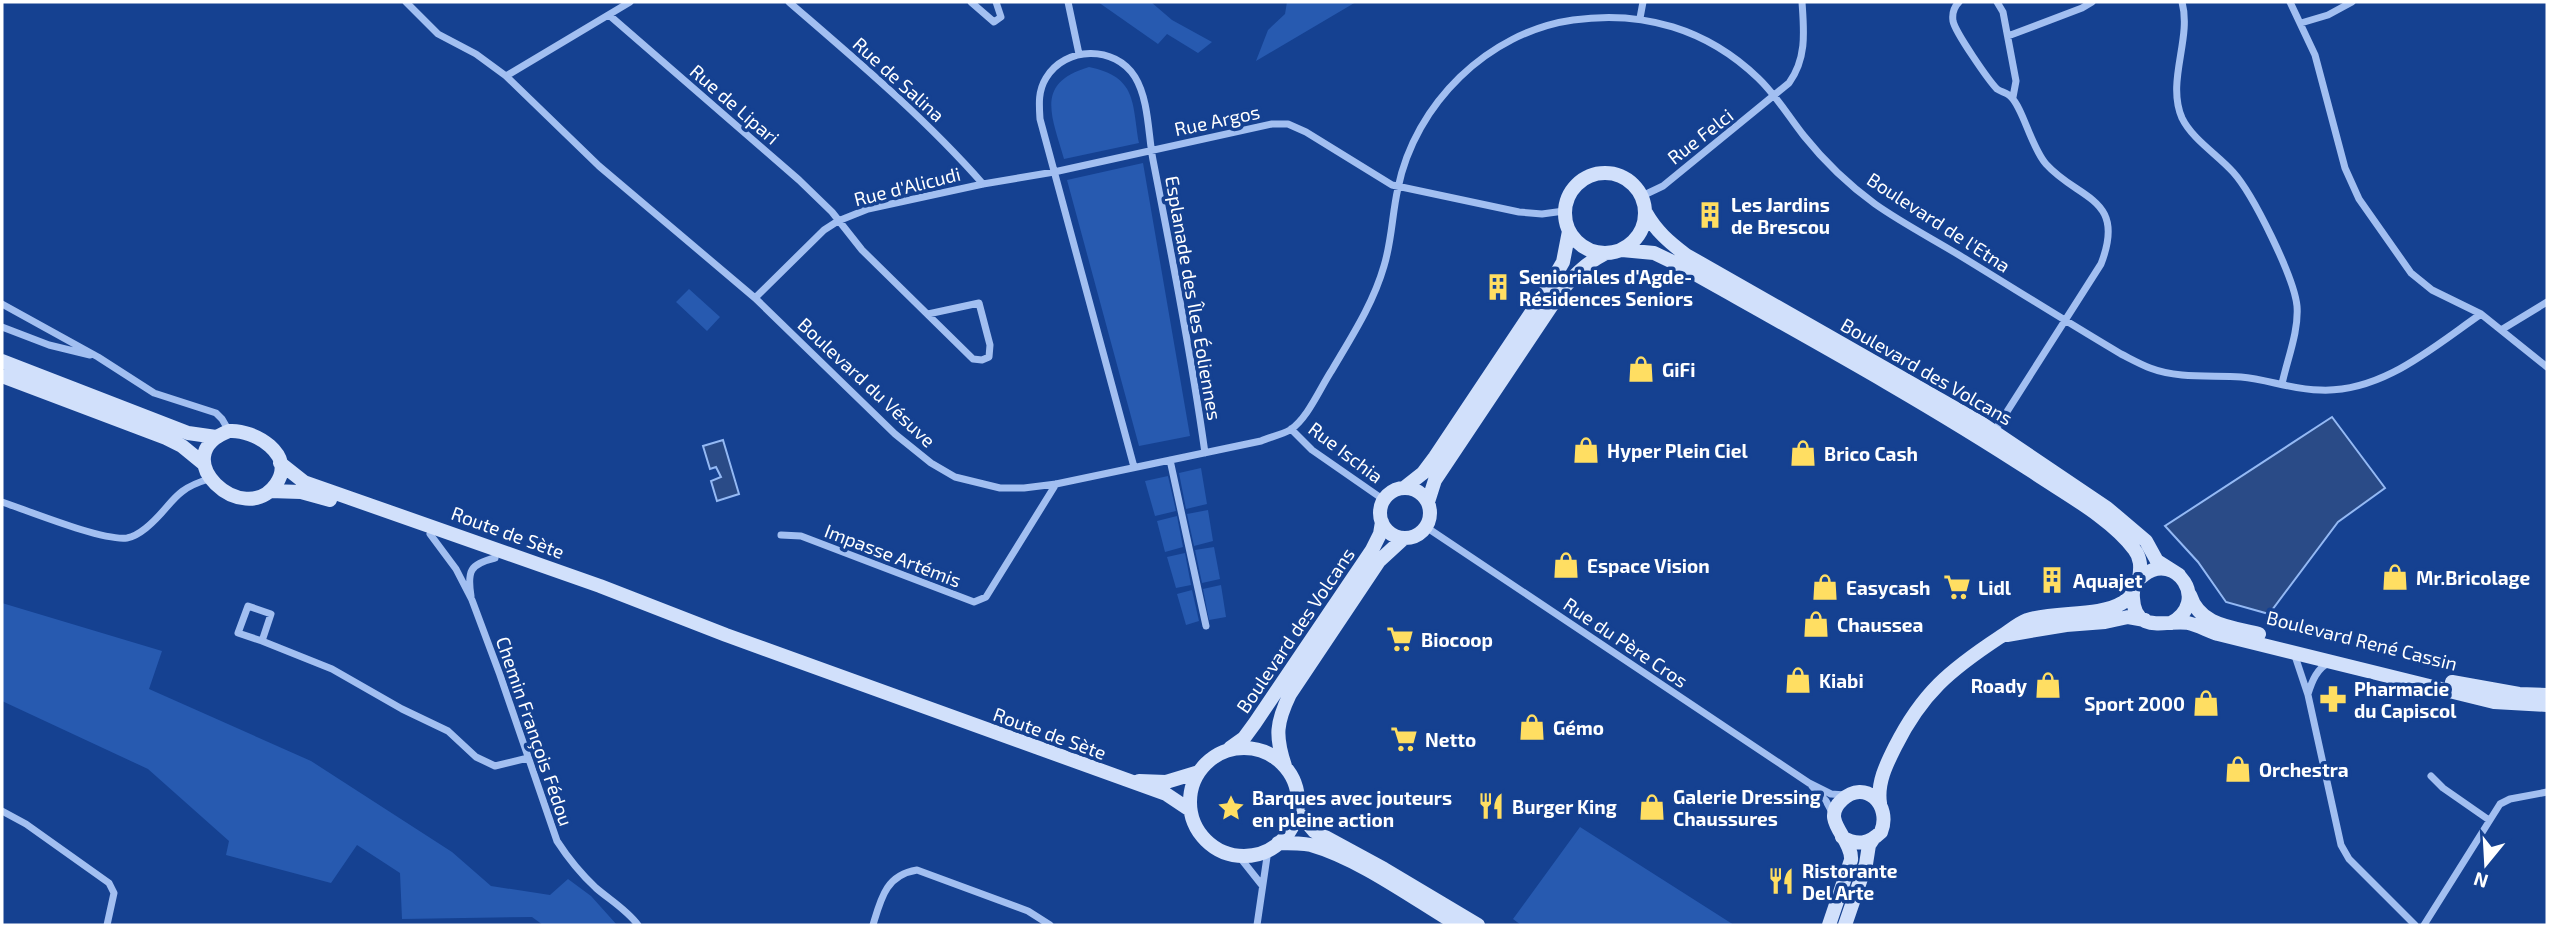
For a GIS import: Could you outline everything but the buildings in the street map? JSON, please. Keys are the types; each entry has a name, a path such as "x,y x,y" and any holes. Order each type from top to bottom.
{"street":[{"name":"Boulevard du Vésuve","path":"406,2 438,34 492,64 506,76 599,166 755,298 895,434 931,463 955,477 1000,488 1056,484 1261,441 1291,429"},
{"path":"506,76 630,2"},
{"name":"Rue de Salina","path":"789,2 894,94 959,156 983,184"},
{"path":"971,2 994,22 1001,17 996,2"},
{"path":"1068,2 1079,54 1060,62 1049,74 1038,98 1040,119 1134,467"},
{"path":"1640,18 1643,2"},
{"name":"Rue Felci","path":"1642,196 1663,186 1774,97 1792,78 1801,59 1804,37 1802,2"},
{"path":"1959,2 1952,20 1957,32 1997,89 2012,97 2035,147 2046,164 2090,195 2102,209 2108,227 2108,246 2101,264 1994,432"},
{"path":"1997,2 2003,12 2016,81 2012,97"},
{"path":"2007,37 2091,2"},
{"path":"2182,2 2177,103 2183,120 2246,187 2293,287 2297,307 2295,328 2282,384"},
{"path":"2290,2 2319,69 2345,168 2359,199 2411,273 2420,282 2481,314 2547,367"},
{"path":"2301,23 2328,15 2352,2"},
{"name":"Rue de Lipari","path":"609,15 799,180 862,250 973,359 982,360 989,357 990,345 979,303 928,314"},
{"name":"Boulevard de l'Etna","path":"1398,187 1410,148 1429,113 1455,81 1486,55 1521,35 1559,22 1599,16 1640,18 1673,26 1704,39 1734,57 1760,80 1828,163 1877,205 2065,321 2152,369 2185,375 2241,377 2319,391 2339,390 2367,383 2396,371 2481,314"},
{"name":"Esplanade des Îles Éoliennes","path":"1079,54 1100,53 1120,62 1135,77 1143,96 1151,150 1188,335 1205,453"},
{"name":"Rue Argos","path":"1151,150 1272,124 1288,124 1306,132 1380,180 1398,187 1519,212 1542,214 1564,211"},
{"path":"1054,172 1151,150"},
{"name":"Rue d'Alicudi","path":"755,298 824,230 838,221 868,209 1054,172"},
{"path":"1404,488 1423,473 1435,457 1563,262 1569,231 1564,211 1568,196 1577,183 1590,175 1605,172 1620,175 1633,184 1642,196 1646,213 1643,228 1635,241 1622,250 1590,261 1560,293 1435,480 1428,502"},
{"path":"1291,429 1312,402 1360,323 1373,296 1391,237 1398,187"},
{"name":"Boulevard des Volcans","path":"1646,213 1669,242 1686,255 1994,432 2107,508 2146,541 2157,561 2183,581"},
{"path":"1569,231 1584,247 1604,254"},
{"name":"Boulevard des Volcans","path":"1622,250 1654,253 1679,264 1974,433 2065,493 2125,538 2136,550 2141,564 2136,585 2135,608 2145,620"},
{"path":"2501,330 2547,302"},
{"path":"2,304 98,356 154,393 216,413 222,419 223,434"},
{"path":"2,327 49,345 98,356"},
{"path":"2,361 188,433 246,432 264,440 271,447 280,463 279,478 270,491 258,496 240,497 222,491 182,446 2,376"},
{"name":"Rue Ischia","path":"1291,429 1312,450 1384,500"},
{"path":"207,471 207,449 223,434"},
{"path":"1170,460 1206,626"},
{"name":"Route de Sète","path":"280,463 304,482 600,586 726,635 1166,794 1190,810"},
{"path":"2,502 110,538 130,538 147,527 179,492 207,471"},
{"name":"Impasse Artémis","path":"781,536 801,536 974,602 986,597 1056,484"},
{"path":"1404,488 1418,491 1428,502 1431,514 1426,527 1413,537 1404,538 1391,533 1382,522 1380,514 1384,500 1396,489 1404,488"},
{"name":"Route de Sète","path":"270,491 294,491 318,496 597,594 726,635"},
{"name":"Boulevard des Volcans","path":"1226,750 1244,738 1268,705 1377,543 1382,522"},
{"name":"Rue du Père Cros","path":"1426,527 1809,783 1831,794 1852,794"},
{"name":"Chemin François Fédou","path":"430,534 456,569 472,600 551,827 566,855 594,886 638,925"},
{"name":"Boulevard des Volcans","path":"1286,768 1278,744 1278,728 1290,694 1380,561 1404,538"},
{"name":"Chemin François Fédou","path":"472,600 468,580 470,572 479,562 495,558"},
{"path":"1829,925 1852,851 1838,831 1834,817 1836,808 1852,794 1867,786 1887,763 1915,711 1963,661 2018,624 2031,619 2108,608 2121,603 2154,569 2171,570 2183,581 2189,596 2185,612 2171,623"},
{"name":"Boulevard René Cassin","path":"2183,581 2194,608 2205,618 2221,624 2454,682 2519,694 2547,695"},
{"path":"262,640 271,614 248,606 238,633 332,668 401,709 448,731 476,757 495,766 528,758"},
{"path":"2003,636 2128,617 2145,620"},
{"name":"Boulevard René Cassin","path":"2145,620 2153,624 2186,622 2218,634 2494,702 2547,705"},
{"path":"2294,653 2308,695 2341,845 2348,859 2415,925"},
{"path":"2308,695 2322,666 2331,662"},
{"path":"1226,750 1259,750 1286,768 1296,786 1297,811 1290,829 1273,846 1256,854 1238,855 1221,850 1206,841 1190,810 1191,790 1199,772 1211,759 1226,750"},
{"path":"1845,925 1866,864 1868,849 1884,824 1885,816 1879,793 1887,763"},
{"name":"Route de Sète","path":"1125,780 1166,782 1199,772"},
{"path":"2431,776 2443,789 2489,820"},
{"name":"Rue du Père Cros","path":"1809,783 1829,804 1834,817"},
{"path":"2424,925 2500,804 2510,799 2547,792"},
{"path":"1852,794 1866,793 1880,803"},
{"path":"2,811 26,824 109,883 114,893 107,925"},
{"path":"1297,811 1314,831 1478,925"},
{"path":"1842,837 1857,843 1873,839"},
{"path":"1273,846 1307,844 1327,851 1379,877 1458,925"},
{"path":"1257,925 1261,911 1261,884 1273,846"},
{"path":"1238,855 1261,884"},
{"path":"873,925 890,883 904,873 918,870 1028,911 1050,925"}],"shaded area":[{"path":"1098,2 1151,2 1172,20 1212,42 1198,53 1167,34 1158,44"},
{"path":"1287,2 1356,2 1256,61 1268,30 1285,14"},
{"path":"1089,67 1105,71 1124,85 1133,104 1139,143 1064,159 1051,103 1060,82"},
{"path":"1143,163 1190,436 1139,446 1067,180"},
{"path":"689,289 720,317 707,331 676,302"},
{"path":"2332,417 2385,488 2338,522 2269,614 2226,602 2198,562 2165,526"},
{"path":"723,440 739,494 717,501 711,481 721,477 716,467 710,469 703,446"},
{"path":"1201,468 1207,504 1186,509 1179,473"},
{"path":"1168,476 1176,511 1155,516 1145,481"},
{"path":"1208,510 1213,541 1194,546 1187,514"},
{"path":"1177,516 1183,547 1165,552 1157,521"},
{"path":"1214,547 1220,579 1202,583 1195,550"},
{"path":"1185,553 1191,585 1176,588 1167,557"},
{"path":"1221,585 1226,617 1209,620 1203,589"},
{"path":"1192,590 1199,621 1186,625 1177,594"},
{"path":"2,603 162,651 149,689 311,761 452,852 491,886 550,895 568,879 591,896 617,925 543,925 532,917 402,919 400,873 357,845 331,883 226,855 229,841 148,769 2,701"},
{"path":"1580,827 1734,925 1521,925 1513,919"}],"place":[{"name":"Les Jardins de Brescou","path":"1710,215"},
{"name":"Senioriales d'Agde- Résidences Seniors","path":"1498,287"},
{"name":"GiFi","path":"1641,369"},
{"name":"Hyper Plein Ciel","path":"1586,450"},
{"name":"Brico Cash","path":"1803,453"},
{"name":"Espace Vision","path":"1566,565"},
{"name":"Mr.Bricolage","path":"2395,577"},
{"name":"Aquajet","path":"2052,580"},
{"name":"Easycash","path":"1825,587"},
{"name":"Lidl","path":"1957,587"},
{"name":"Chaussea","path":"1816,624"},
{"name":"Biocoop","path":"1400,639"},
{"name":"Kiabi","path":"1798,680"},
{"name":"Roady","path":"2048,685"},
{"name":"Pharmacie du Capiscol","path":"2333,699"},
{"name":"Sport 2000","path":"2206,703"},
{"name":"Gémo","path":"1532,727"},
{"name":"Netto","path":"1404,739"},
{"name":"Orchestra","path":"2238,769"},
{"name":"Burger King","path":"1491,806"},
{"name":"Galerie Dressing Chaussures","path":"1652,807"},
{"name":"Barques avec jouteurs en pleine action","path":"1231,808"},
{"name":"Ristorante Del Arte","path":"1781,881"}]}
